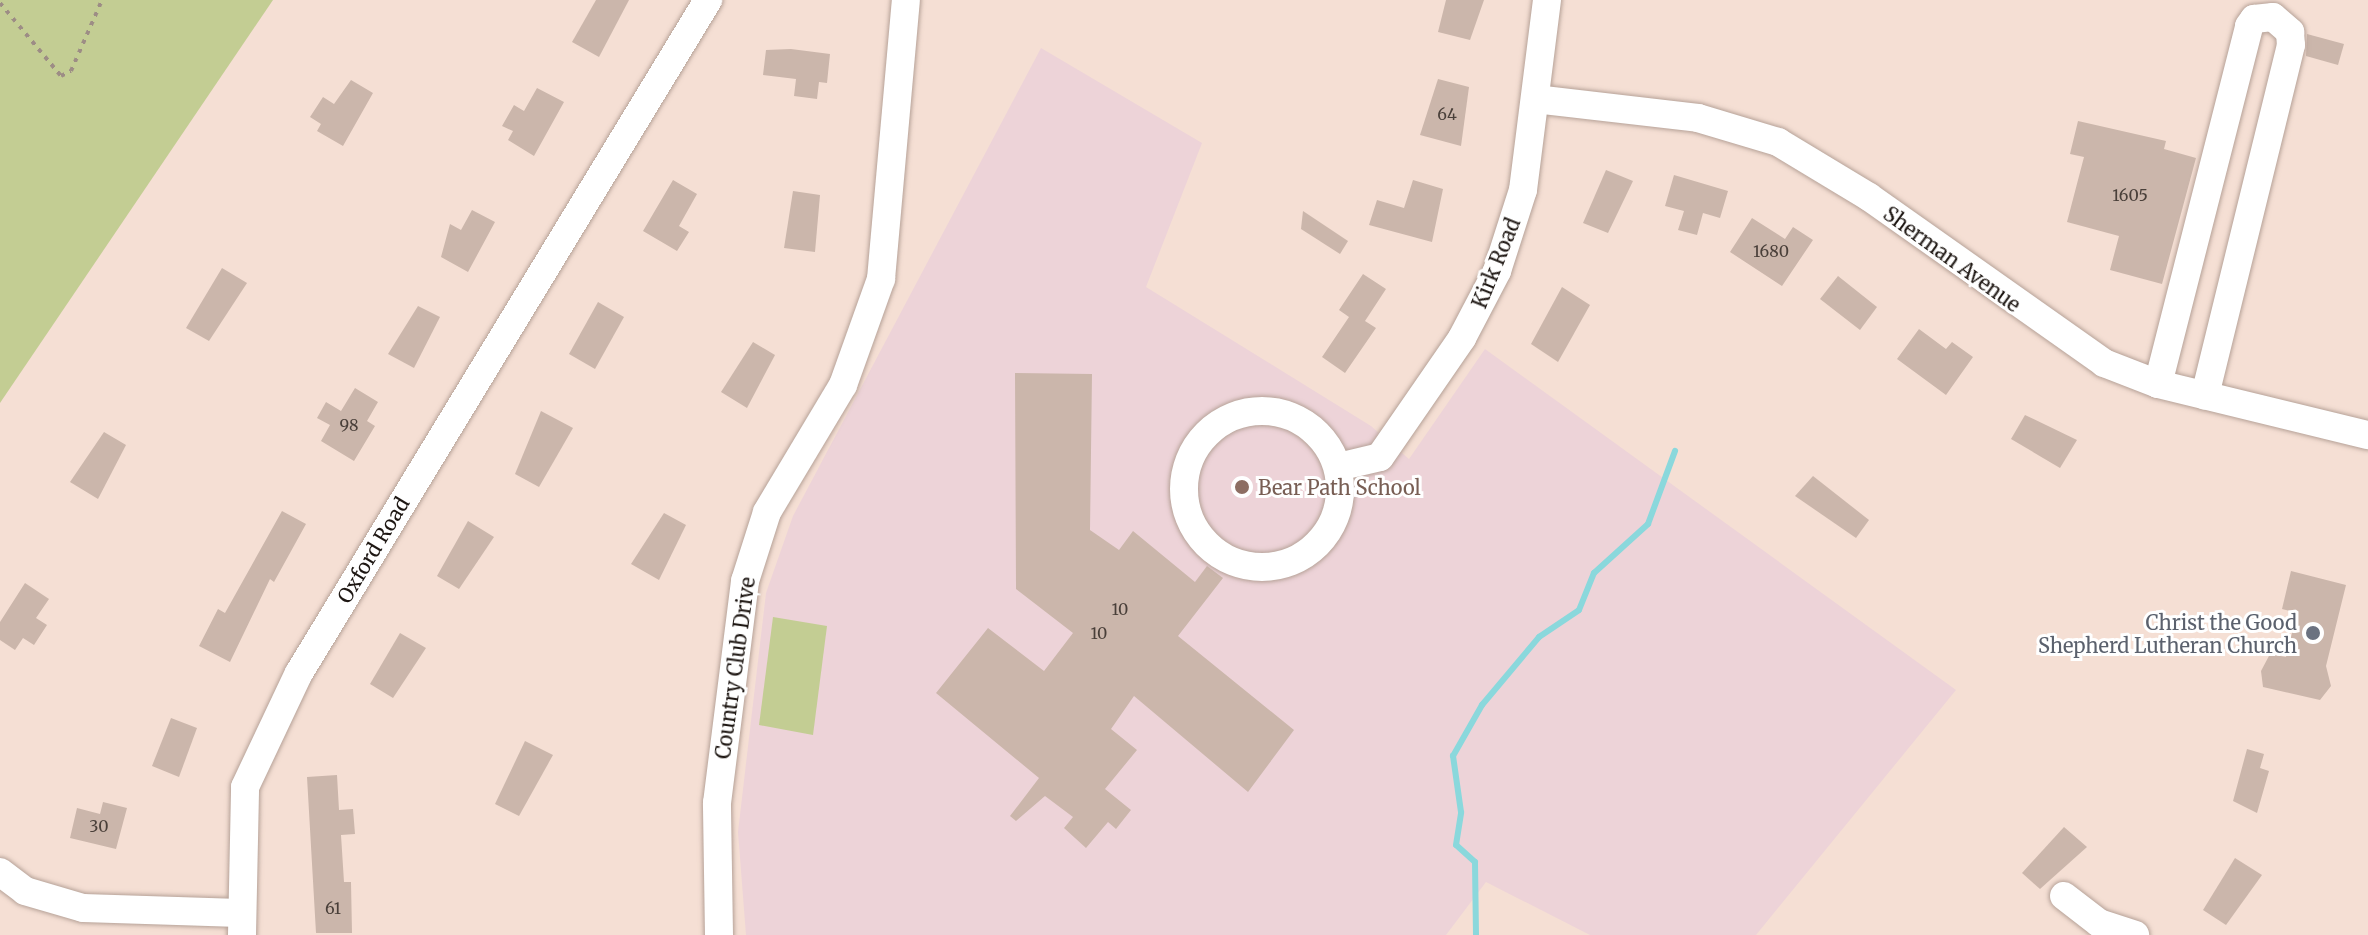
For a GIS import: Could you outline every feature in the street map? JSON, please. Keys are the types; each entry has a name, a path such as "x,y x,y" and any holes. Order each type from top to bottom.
{"street":[{"name":"Oxford Road","path":"0,872 25,891 83,908 241,924 245,787 299,673 708,0"},
{"name":"Kirk Road","path":"1338,467 1380,457 1476,314 1514,223 1535,99 1547,0"},
{"name":"Country Club Drive","path":"719,935 717,803 745,581 767,512 843,385 881,279 899,1"},
{"path":"2158,384 2249,26 2254,19 2273,17 2290,32 2291,45 2205,396"},
{"name":"Sherman Avenue","path":"1535,99 1698,118 1778,142 1869,197 2084,352 2158,384 2368,435"},
{"path":"1253,411 1293,418 1326,442 1338,467 1341,491 1331,526 1307,554 1285,565 1236,563 1197,533 1186,511 1184,484 1190,457 1205,434 1227,418 1253,411"},
{"path":"2064,896 2099,923 2135,935"}],"path":[{"path":"0,3 61,76 71,71 102,0"}],"shaded area":[{"name":"Bear Path School","path":"1041,48 1202,143 1146,287 1371,426 1409,459 1485,349 1956,690 1756,935 1590,935 1486,882 1446,935 746,935 738,832 766,593 793,516"}],"green space":[{"path":"0,0 273,0 0,403"},
{"path":"773,617 827,626 813,735 759,725"}],"building":[{"path":"596,0 629,0 599,57 572,42"},
{"path":"1446,0 1484,0 1470,40 1438,32"},
{"path":"2307,34 2344,44 2338,65 2306,56"},
{"path":"791,49 830,54 827,83 819,82 817,99 794,96 796,79 763,75 766,50"},
{"path":"1438,79 1469,87 1461,146 1420,135"},
{"path":"351,80 373,93 343,146 317,131 321,124 310,117 323,97 334,104"},
{"path":"537,88 564,102 534,156 508,140 513,131 502,126 514,105 524,111"},
{"path":"2078,121 2166,141 2164,149 2196,158 2162,284 2110,270 2119,236 2067,222 2084,157 2070,154"},
{"path":"1606,170 1633,181 1608,233 1583,223"},
{"path":"1674,175 1728,191 1720,218 1703,213 1697,235 1678,230 1684,211 1665,206"},
{"path":"673,180 697,194 679,226 689,232 677,251 643,231"},
{"path":"1413,180 1443,189 1432,242 1369,225 1377,200 1404,208"},
{"path":"793,191 820,195 815,252 784,248"},
{"path":"472,210 495,222 468,272 441,257 450,224 461,230"},
{"path":"1303,211 1348,241 1340,254 1301,229"},
{"path":"1752,218 1785,239 1793,227 1813,240 1782,286 1730,252"},
{"path":"222,268 247,283 209,341 186,328"},
{"path":"1363,274 1386,289 1365,321 1376,328 1345,373 1322,357 1349,317 1339,310"},
{"path":"1838,276 1877,307 1860,330 1820,299"},
{"path":"1562,287 1590,305 1558,362 1531,344"},
{"path":"598,302 624,317 595,369 569,354"},
{"path":"418,306 440,317 414,368 388,354"},
{"path":"1919,329 1946,349 1952,342 1973,357 1946,395 1897,359"},
{"path":"753,342 775,355 747,408 721,392"},
{"path":"1015,373 1092,374 1090,530 1119,550 1133,531 1195,582 1207,566 1223,578 1178,636 1294,730 1248,792 1134,696 1111,729 1137,750 1105,789 1131,810 1116,829 1108,822 1086,848 1064,828 1073,817 1045,796 1016,821 1010,816 1039,778 936,693 988,628 1044,671 1073,633 1016,589"},
{"path":"355,388 378,402 367,421 375,426 354,461 321,441 330,425 317,418 326,402 341,411"},
{"path":"541,411 573,428 539,487 515,474"},
{"path":"2025,415 2077,440 2060,468 2011,439"},
{"path":"104,432 126,445 98,499 70,482"},
{"path":"1813,476 1869,520 1856,538 1795,496"},
{"path":"282,511 306,524 274,582 270,579 230,662 199,646 218,609 225,613"},
{"path":"664,513 686,525 659,580 631,564"},
{"path":"468,521 494,537 459,589 437,576"},
{"name":"Christ the Good Shepherd Lutheran Church","path":"2291,571 2346,585 2326,666 2331,686 2320,700 2263,687 2261,671 2270,654 2286,657 2297,613 2282,609"},
{"path":"25,583 49,599 36,618 47,625 34,645 23,638 15,650 0,640 0,622"},
{"path":"400,633 426,648 393,698 370,684"},
{"path":"171,718 197,728 179,777 152,766"},
{"path":"525,741 553,755 519,816 495,804"},
{"path":"2247,749 2264,754 2260,768 2269,771 2257,813 2233,801"},
{"path":"337,775 339,810 353,809 355,834 341,835 344,882 351,882 352,933 316,933 307,777"},
{"path":"103,802 127,808 116,849 70,838 77,808 100,814"},
{"path":"2064,827 2087,847 2040,889 2022,873"},
{"path":"2235,858 2262,875 2226,925 2203,910"}],"waterway":[{"path":"1476,935 1475,862 1456,845 1461,812 1453,756 1482,705 1539,637 1579,610 1594,573 1648,524 1675,451"}],"place":[{"name":"Bear Path School","path":"1242,487"},
{"name":"Christ the Good Shepherd Lutheran Church","path":"2313,633"}]}
